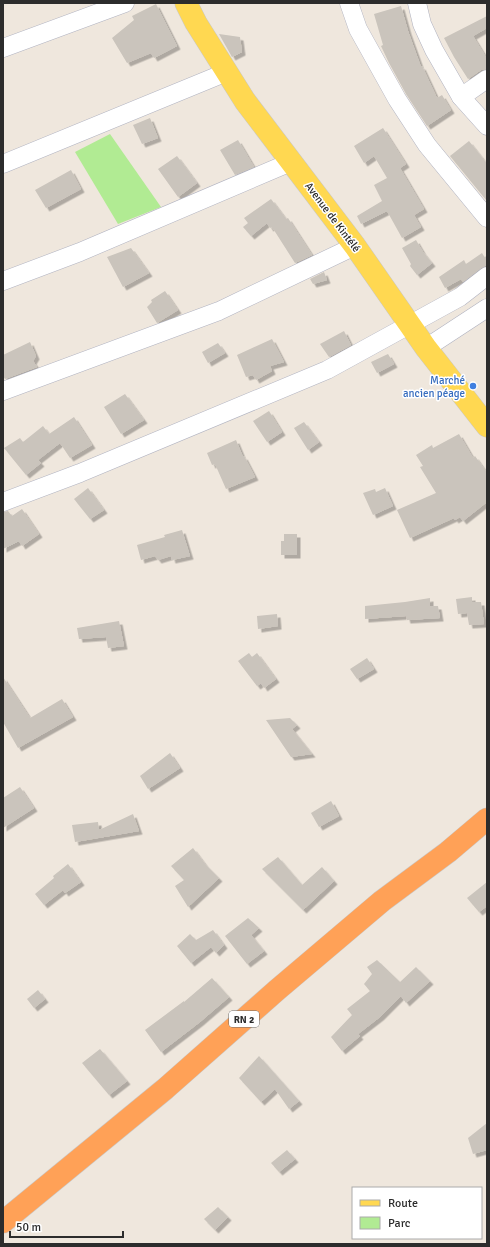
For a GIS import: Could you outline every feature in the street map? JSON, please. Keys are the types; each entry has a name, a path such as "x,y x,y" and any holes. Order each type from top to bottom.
{"highway":[{"name":"RN 2","path":"3,1222 165,1089 277,990 382,901 448,852 487,819"}],"main road":[{"name":"Avenue de Kintélé","path":"186,3 196,23 245,101 355,246 426,348 487,426"}],"street":[{"path":"3,48 125,3"},
{"path":"349,3 358,29 397,99 427,145 487,218"},
{"path":"417,3 422,24 434,50 461,97 487,126"},
{"path":"3,164 227,72"},
{"path":"461,97 487,79"},
{"path":"3,281 80,252 291,162"},
{"path":"3,391 219,311 355,246"},
{"path":"3,502 80,473 327,370 460,296 487,276"},
{"path":"426,348 487,308"}],"green space":[{"path":"110,134 161,207 118,224 75,152"}],"building":[{"path":"156,4 177,46 154,58 151,53 127,63 112,38 134,20 132,16"},
{"path":"401,6 421,67 422,66 437,98 442,95 451,110 427,126 406,94 389,63 381,46 383,45 374,14"},
{"path":"487,16 487,28 473,36 487,59 487,69 481,70 468,79 444,38"},
{"path":"219,34 240,37 242,52 232,57"},
{"path":"150,118 158,138 142,144 133,125"},
{"path":"383,128 406,164 400,168 424,209 414,215 421,227 402,238 387,211 361,224 357,216 382,201 374,185 387,178 374,156 364,163 354,146"},
{"path":"238,140 254,167 235,175 220,150"},
{"path":"469,141 487,164 487,201 450,156"},
{"path":"177,156 197,183 178,197 158,169"},
{"path":"71,170 81,189 46,208 35,190"},
{"path":"271,199 286,219 288,218 312,255 295,263 272,227 270,228 267,223 251,236 243,227 248,223 244,218"},
{"path":"416,240 432,263 417,275 410,266 411,264 402,248"},
{"path":"131,248 149,273 123,287 107,257"},
{"path":"482,253 487,261 487,265 463,282 461,279 445,288 439,277 464,260 466,264"},
{"path":"324,272 327,280 313,284 310,279"},
{"path":"165,291 178,310 157,323 147,307 152,302 151,300"},
{"path":"344,331 351,345 329,357 320,344"},
{"path":"272,339 284,362 270,366 272,371 256,380 253,375 246,377 237,355"},
{"path":"30,342 36,356 33,361 37,367 5,379 3,376 3,355"},
{"path":"218,343 225,353 208,363 202,352"},
{"path":"388,354 394,364 377,373 371,362"},
{"path":"125,394 144,420 121,434 104,407"},
{"path":"269,411 282,432 267,442 253,421"},
{"path":"74,417 92,445 70,458 60,443 38,460 41,463 26,475 4,448 20,438 23,442 43,426 49,434"},
{"path":"304,422 319,442 308,450 294,428"},
{"path":"459,434 473,458 475,456 487,473 487,502 463,521 460,517 455,520 454,518 410,538 397,510 436,493 420,467 423,466 416,455 432,445 433,448"},
{"path":"236,440 243,457 244,456 255,477 226,489 215,464 212,465 207,453"},
{"path":"88,488 104,510 90,519 74,499"},
{"path":"385,488 393,506 373,515 363,493 375,489 376,492"},
{"path":"22,509 39,534 22,546 19,541 3,549 3,512 8,511 12,516"},
{"path":"182,530 190,556 172,560 171,556 158,560 155,556 141,560 137,545 165,537 164,535"},
{"path":"284,534 297,534 297,555 281,555 281,541 284,541"},
{"path":"472,597 472,602 481,602 484,624 469,625 467,613 458,614 456,599"},
{"path":"430,598 430,606 438,606 440,618 407,620 406,616 365,619 365,606"},
{"path":"277,614 278,626 258,629 257,616"},
{"path":"119,621 124,646 108,648 106,637 79,639 77,628"},
{"path":"249,653 252,657 257,653 276,679 264,688 261,683 257,686 238,661"},
{"path":"367,658 374,669 357,679 350,669"},
{"path":"3,677 30,718 62,699 73,717 18,748 3,722"},
{"path":"290,718 297,725 292,729 312,754 291,757 266,720"},
{"path":"170,753 180,768 148,789 140,776"},
{"path":"20,787 34,808 3,828 3,798"},
{"path":"331,801 339,816 319,827 311,813"},
{"path":"133,814 139,831 75,842 72,825 98,822 99,830"},
{"path":"193,848 205,864 219,878 188,907 175,886 184,880 171,866"},
{"path":"278,857 302,885 322,867 334,881 303,910 262,869"},
{"path":"68,864 81,882 65,893 63,890 44,905 35,894 54,878 53,876"},
{"path":"487,882 487,906 479,912 467,898"},
{"path":"248,918 259,928 251,935 264,951 247,964 225,936"},
{"path":"213,930 224,945 216,953 211,947 191,963 177,946 190,934 196,940"},
{"path":"377,960 400,982 416,967 430,981 406,1003 401,996 380,1017 358,1034 360,1036 342,1051 331,1037 352,1015 347,1009 370,991 364,984 372,974 367,967"},
{"path":"212,978 229,997 200,1022 161,1052 145,1030 184,1002"},
{"path":"38,990 45,999 34,1008 27,999"},
{"path":"100,1049 127,1081 109,1095 82,1063"},
{"path":"259,1056 299,1101 289,1109 275,1089 261,1102 239,1078"},
{"path":"487,1123 487,1150 473,1154 468,1138"},
{"path":"287,1150 295,1159 279,1172 271,1163"},
{"path":"218,1207 228,1217 215,1230 204,1219"}],"place":[{"name":"Marché ancien péage","path":"473,386"}]}
